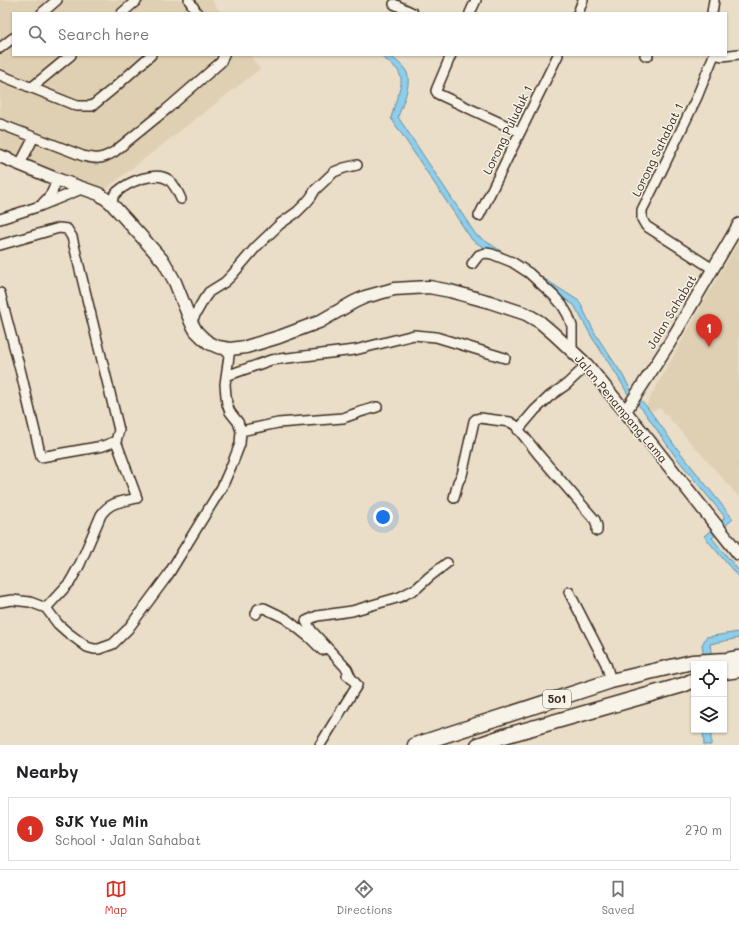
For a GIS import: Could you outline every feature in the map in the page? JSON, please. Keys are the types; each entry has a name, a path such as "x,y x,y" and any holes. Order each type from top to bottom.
{"main road":[{"name":"Jalan Penampang Lama","path":"0,156 56,179 99,194 110,202 164,262 175,282 196,331 202,338 218,347 230,349 246,347 279,337 319,322 365,297 394,289 429,287 490,302 526,314 540,322 587,365 739,554"},
{"name":"501","path":"415,745 611,681 692,662 701,661 730,663 739,670"},
{"name":"501","path":"478,745 691,681"}],"street":[{"path":"43,12 57,0"},
{"path":"123,12 137,0"},
{"path":"189,0 196,12"},
{"path":"470,12 476,0"},
{"path":"578,12 584,0"},
{"path":"712,12 714,0"},
{"path":"394,4 411,12"},
{"path":"0,48 12,39"},
{"path":"727,55 739,54"},
{"path":"31,88 70,56"},
{"path":"0,75 77,106 92,106 150,56"},
{"path":"0,124 83,156 95,159 104,158 114,152 167,109 221,62 224,56"},
{"path":"451,56 436,91 438,94 520,132"},
{"name":"Lorong Puluduk 1","path":"479,216 558,56"},
{"name":"Lorong Sahabat 1","path":"713,269 646,226 642,219 642,210 697,97 714,56"},
{"path":"20,164 34,137"},
{"path":"191,322 209,292 225,282 256,247 280,224 306,204 319,186 334,172 357,165"},
{"path":"110,202 117,192 132,182 157,176 164,177 170,181 177,190 181,199"},
{"path":"40,206 51,195 55,187 56,179"},
{"path":"0,219 40,206 84,188"},
{"name":"Jalan Sahabat","path":"626,412 669,344 739,224"},
{"path":"0,245 59,228 67,229 72,236 119,430 116,441 138,498 118,502 105,509 80,564 70,582 46,608"},
{"path":"472,264 480,255 486,253 512,262 529,273 554,296 568,315 572,326 572,351"},
{"path":"0,293 41,457 103,446 116,441"},
{"path":"226,376 271,360 355,350 414,335 436,337 505,358"},
{"path":"0,602 12,600 30,602 46,608 58,624 87,647 99,649 113,644 128,629 168,576 210,508 228,475 240,444 241,431 238,422 230,412 226,396 225,384 230,349"},
{"path":"518,430 535,410 550,396 567,384 587,365"},
{"path":"241,431 278,423 343,418 377,407"},
{"path":"454,498 458,482 462,475 473,424 476,418 510,422 515,425 595,520 598,526 596,532"},
{"path":"351,678 347,669 311,630 306,621 317,616 352,611 400,597 417,588 447,563"},
{"path":"569,592 606,664 611,681"},
{"path":"256,614 258,609 264,608 285,618 310,638 357,685 320,745"}],"shaded area":[{"path":"0,0 212,0 220,12 12,12 12,56 251,56 260,69 99,194 0,155"},
{"path":"739,241 739,497 660,408 651,411 646,405"}],"water":[{"path":"381,56 390,56 406,71 408,76 408,87 398,117 476,235 579,301 596,335 631,390 647,407 672,442 733,519 712,538 739,571 739,578 704,536 724,519 724,516 675,456 643,410 628,394 593,339 574,305 472,240 391,118 401,84 401,78 398,70"},
{"path":"739,632 739,638 710,644 713,661 705,661 702,645 706,637"},
{"path":"703,733 711,733 711,745 704,745"}],"place":[{"name":"SJK Yue Min","path":"709,347"}]}
